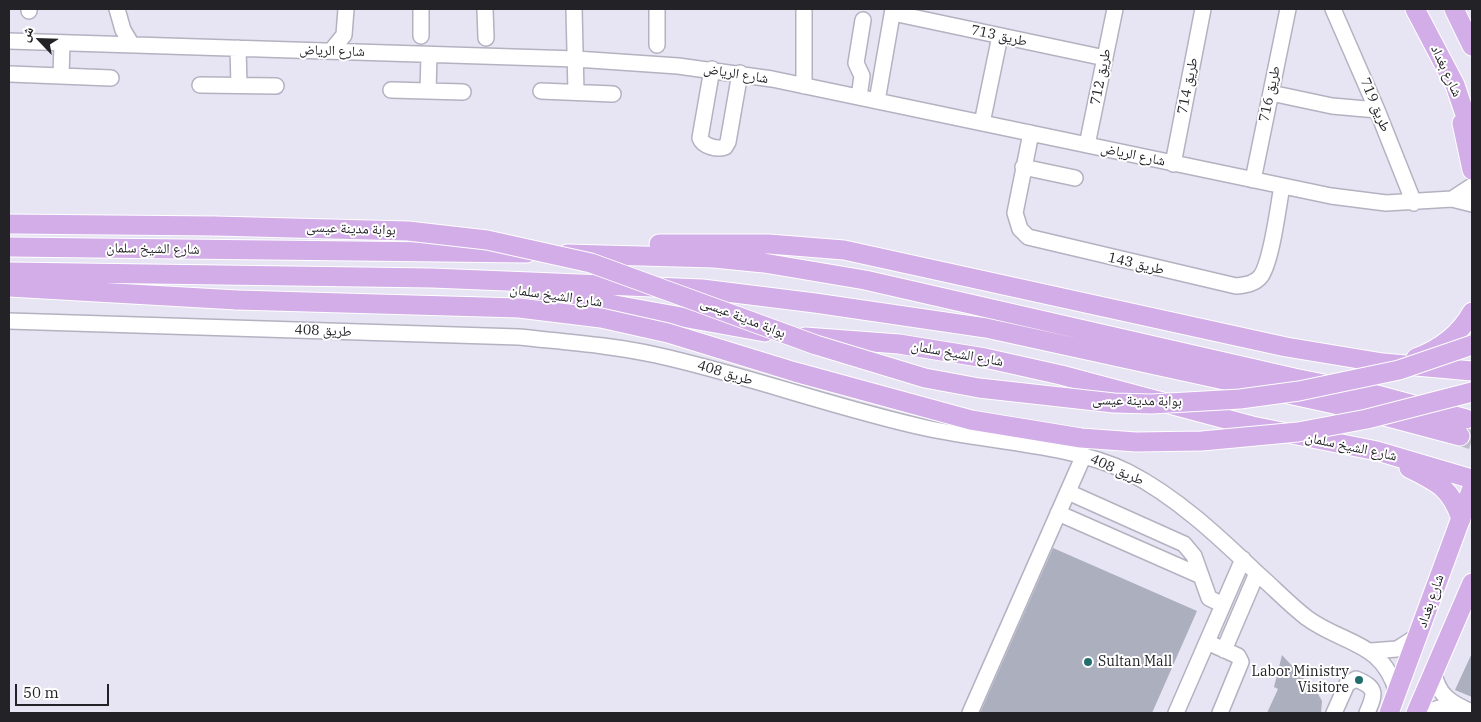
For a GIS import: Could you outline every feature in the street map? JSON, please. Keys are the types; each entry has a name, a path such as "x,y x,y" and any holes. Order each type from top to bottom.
{"main road":[{"name":"شارع بغداد","path":"1415,9 1455,85 1472,135"},
{"path":"1454,9 1471,42"},
{"path":"1455,85 1472,112"},
{"path":"1455,85 1472,170"},
{"name":"بوابة مدينة عيسى","path":"9,224 390,230 487,240 591,263 816,345 925,378 979,388 1114,403 1151,404 1240,399 1299,391 1399,370 1472,345"},
{"name":"شارع الشيخ سلمان","path":"597,254 628,245 669,244 769,244 844,250 1226,334 1383,364 1472,371"},
{"name":"شارع الشيخ سلمان","path":"9,247 597,254 714,258 764,263 865,280 1294,378 1372,394 1463,428 1366,411 986,328 815,302 702,289 432,278 9,272"},
{"name":"شارع الشيخ سلمان","path":"432,278 615,305 792,336 882,342 947,351 1061,375 1252,426 1377,451 1472,479"},
{"path":"9,287 237,300 519,308 601,318 668,333 795,372 970,420 1081,438 1136,442 1202,441 1298,432 1367,419 1472,392"},
{"path":"1383,364 1408,361 1430,352 1452,337 1464,325 1472,312"},
{"path":"1377,451 1442,486 1454,500 1461,519"},
{"name":"شارع بغداد","path":"1389,713 1472,488"},
{"name":"شارع بغداد","path":"1416,713 1472,583"},
{"path":"1434,671 1450,662 1472,611"}],"street":[{"path":"105,44 112,29 116,9"},
{"path":"116,9 123,30 132,45"},
{"path":"421,9 421,36"},
{"path":"484,9 486,38"},
{"path":"574,9 576,92"},
{"path":"657,9 657,44"},
{"path":"804,9 804,86"},
{"name":"طريق 712","path":"1087,146 1114,9"},
{"name":"طريق 714","path":"1173,164 1203,9"},
{"name":"طريق 716","path":"1252,180 1288,9"},
{"name":"طريق 719","path":"1333,9 1377,110 1414,203"},
{"path":"331,52 344,35 346,11"},
{"path":"346,11 350,32 362,53"},
{"name":"طريق 713","path":"878,101 893,11 1105,58"},
{"path":"859,97 862,76 856,63 863,20"},
{"path":"982,123 1000,36"},
{"name":"شارع الرياض","path":"9,41 576,59 712,69 859,97 1173,164 1358,200 1414,203 1452,199 1472,204"},
{"path":"61,76 62,43"},
{"path":"238,48 239,85"},
{"path":"428,91 429,55"},
{"path":"712,69 700,138 705,144 720,148 727,144 740,74"},
{"path":"10,74 111,78"},
{"path":"200,85 276,86"},
{"path":"391,90 464,92"},
{"path":"541,91 613,94"},
{"path":"1271,93 1332,106 1377,110"},
{"name":"طريق 143","path":"1031,133 1015,213 1020,228 1028,237 1236,286 1250,284 1260,276 1267,260 1282,186"},
{"path":"1024,167 1075,178"},
{"name":"شارع الرياض","path":"1452,199 1472,186"},
{"name":"طريق 408","path":"9,321 519,337 598,345 676,360 849,409 926,428 1084,455 1127,472 1158,489 1243,559 1305,617 1345,639 1371,650 1397,649 1419,635"},
{"path":"970,713 1084,455"},
{"path":"1068,492 1184,544 1194,556 1209,598 1223,605"},
{"path":"1058,513 1201,576"},
{"path":"1176,713 1243,559"},
{"path":"1224,650 1258,573"},
{"path":"1207,642 1238,656 1242,664 1220,713"},
{"name":"طريق 408","path":"1371,650 1388,669 1397,693"},
{"path":"1434,671 1436,686 1442,696 1468,710"},
{"path":"1334,713 1347,684 1353,680 1371,687 1374,694 1369,708"},
{"path":"1422,713 1443,707 1468,710"}],"building":[{"name":"Sultan Mall","path":"1053,548 1197,611 1152,713 980,713"},
{"path":"1472,653 1472,697 1455,690"},
{"path":"1282,655 1318,694 1322,701 1321,713 1267,713 1278,689 1274,687"}],"tunnel":[{"path":"1460,436 1472,440"}],"place":[{"name":"Sultan Mall","path":"1088,662"},
{"name":"Labor Ministry Visitore","path":"1359,680"}]}
